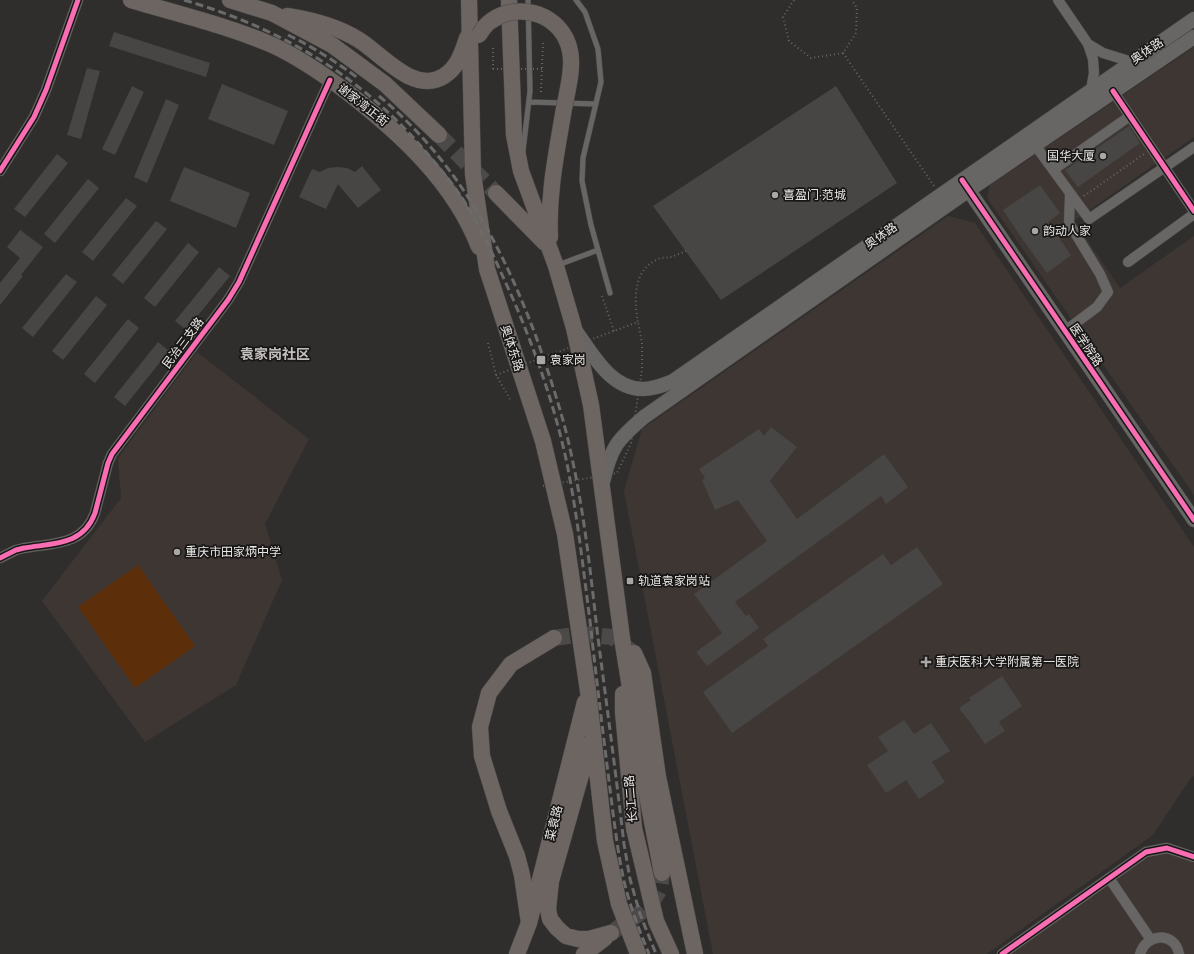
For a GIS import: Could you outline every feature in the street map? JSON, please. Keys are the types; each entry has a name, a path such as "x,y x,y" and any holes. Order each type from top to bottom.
{"main road":[{"name":"谢家湾正街","path":"131,0 240,32 271,45 330,80 385,122 409,145 432,171 467,221 487,269"},
{"path":"230,0 272,13 314,21 340,30 360,40 403,73 420,81 430,81 440,78 449,72 456,64 474,31 469,0"},
{"path":"509,0 514,135 521,172 550,248 574,328 591,405 622,638 662,872"},
{"path":"474,31 484,27 494,18 507,12 535,12 543,15 555,24 566,40 570,51 571,64 551,187 549,213 550,248"},
{"path":"272,13 332,45 385,84 439,135"},
{"name":"奥体路","path":"602,486 607,462 613,448 624,435 644,417 965,185 1091,90 1194,19"},
{"name":"奥体东路","path":"474,31 471,58 473,174 487,269 543,441 566,534 588,691"},
{"name":"奥体路","path":"574,328 606,371 616,381 630,387 642,389 658,387 673,381 941,195 965,185 1035,145 1194,37"},
{"name":"医学院路","path":"965,185 1194,520"},
{"path":"496,193 550,248"},
{"path":"528,923 522,875 517,856 499,811 482,756 480,727 489,693 511,664 554,638"},
{"name":"长江二路","path":"622,638 623,712 634,828 656,921 671,954"},
{"path":"634,653 643,673 658,777 694,954"},
{"path":"588,691 605,841 619,904 638,954"},
{"name":"菜袁路","path":"517,954 528,923 588,691"},
{"path":"584,954 611,933 588,939 578,939 566,936 550,919 548,909 551,881 592,735"}],"street":[{"path":"0,171 34,118 46,90 78,0"},
{"path":"1058,0 1088,44 1093,59 1094,73 1091,90"},
{"path":"1088,44 1103,53 1132,62"},
{"name":"民治三支路","path":"0,558 16,550 73,539 87,528 92,520 108,462 112,454 228,300 239,282 330,80"},
{"path":"1113,91 1194,211"},
{"path":"1053,170 1130,116"},
{"path":"1035,145 1089,219 1194,147"},
{"path":"1065,331 1097,307 1108,292 1100,274 1069,223 1073,198"},
{"path":"1128,262 1194,214"},
{"path":"1002,954 1146,852 1167,848 1194,857"},
{"path":"1108,878 1150,940"},
{"path":"1140,954 1145,944 1150,940 1157,938 1170,940 1175,945 1179,954"}],"lane":[{"path":"521,172 530,91 528,0"},
{"path":"576,0 585,12 598,49 601,82 583,158 582,181 598,250 610,293"},
{"path":"529,102 596,104"},
{"path":"556,266 598,250"}],"path":[{"path":"794,0 783,17 789,41 811,58 843,53 856,33 857,8 852,0"},
{"path":"541,92 543,43"},
{"path":"493,45 493,69 542,69"},
{"path":"843,53 941,195"},
{"path":"1073,198 1152,149"},
{"path":"543,486 617,473 631,443 642,370 642,343 635,307 637,286 642,271 656,259 672,257 686,251"},
{"path":"600,291 614,331"},
{"path":"496,375 638,322"},
{"path":"488,343 496,375 510,399"}],"shaded area":[{"path":"1194,47 1194,137 1074,221 1120,288 1194,236 1194,495 987,198 990,185"},
{"name":"重庆医科大学附属第一医院","path":"948,216 975,223 1194,547 1194,776 1190,779 1153,835 987,954 713,954 624,491 642,429"},
{"name":"重庆市田家炳中学","path":"197,352 309,439 265,524 282,580 236,685 145,742 42,601 121,498 118,458"},
{"path":"138,565 195,646 135,688 78,607"},
{"path":"1166,853 1194,863 1194,954 1011,954 1148,856"}],"building":[{"path":"114,32 210,63 206,77 109,46"},
{"path":"87,68 100,71 81,139 67,135"},
{"path":"222,84 288,111 274,145 208,119"},
{"path":"132,86 144,92 115,155 102,149"},
{"name":"喜盈门·范城","path":"836,86 897,183 721,300 653,206"},
{"path":"166,99 179,105 147,183 134,177"},
{"name":"国华大厦","path":"1129,126 1140,143 1078,187 1065,170"},
{"path":"57,154 68,163 25,217 14,209"},
{"path":"362,166 381,190 358,208 338,184 326,209 299,197 312,169 320,172 328,168 337,167 347,168 355,172"},
{"path":"184,167 250,193 236,228 170,201"},
{"path":"88,179 99,188 55,243 44,234"},
{"name":"韵动人家","path":"1040,185 1060,213 1048,222 1071,255 1047,273 1003,210"},
{"path":"126,198 137,206 93,261 82,252"},
{"path":"156,221 167,229 123,284 112,275"},
{"path":"20,230 43,247 21,275 23,276 0,305 0,283 20,258 7,247"},
{"path":"188,243 199,252 155,307 144,298"},
{"path":"219,267 230,276 186,330 175,321"},
{"path":"66,274 77,282 33,337 22,328"},
{"path":"96,296 107,305 63,360 52,351"},
{"path":"128,319 139,328 95,383 84,374"},
{"path":"158,342 169,351 125,406 114,397"},
{"path":"771,427 797,447 770,481 797,519 884,454 908,487 886,504 881,496 735,602 746,616 749,614 759,628 707,666 696,652 722,633 694,594 767,541 738,500 715,510 702,480 705,478 699,469 759,429 764,436"},
{"path":"917,547 943,584 732,733 703,692 768,646 763,639 883,554 891,565"},
{"path":"1002,676 1022,706 999,722 1005,731 985,744 959,708 971,700 969,698"},
{"path":"904,720 914,734 931,723 950,751 932,762 945,782 919,799 906,780 886,793 867,765 888,751 878,737"}],"tunnel":[{"path":"439,135 496,193"},
{"path":"554,638 582,634 612,637 631,651"},
{"path":"611,933 648,906 657,894 661,884 662,873"}],"railway":[{"path":"184,0 255,26 320,60 350,80 405,129 436,164 465,202 487,242 529,338 550,398 566,459 582,560 619,856 629,900 649,954"},
{"path":"288,35 324,55 358,78"},
{"path":"379,96 407,122 432,149 455,178 475,208 510,273 538,342 552,385 569,443 581,503 624,844 630,879 640,914 656,954"}],"cycle path":[{"path":"0,171 34,117 46,90 78,0"},
{"path":"0,558 16,550 66,541 83,532 90,524 95,513 108,463 112,454 228,300 239,282 330,80"},
{"path":"1113,91 1194,211"},
{"path":"962,180 1194,520"},
{"path":"1002,954 1146,852 1167,848 1194,857"}],"place":[{"name":"国华大厦","path":"1103,156"},
{"name":"喜盈门·范城","path":"775,195"},
{"name":"韵动人家","path":"1035,231"},
{"name":"袁家岗","path":"541,360"},
{"name":"重庆市田家炳中学","path":"177,552"},
{"name":"轨道袁家岗站","path":"630,581"},
{"name":"重庆医科大学附属第一医院","path":"926,662"}],"district":[{"name":"袁家岗社区","path":"275,354"}]}
